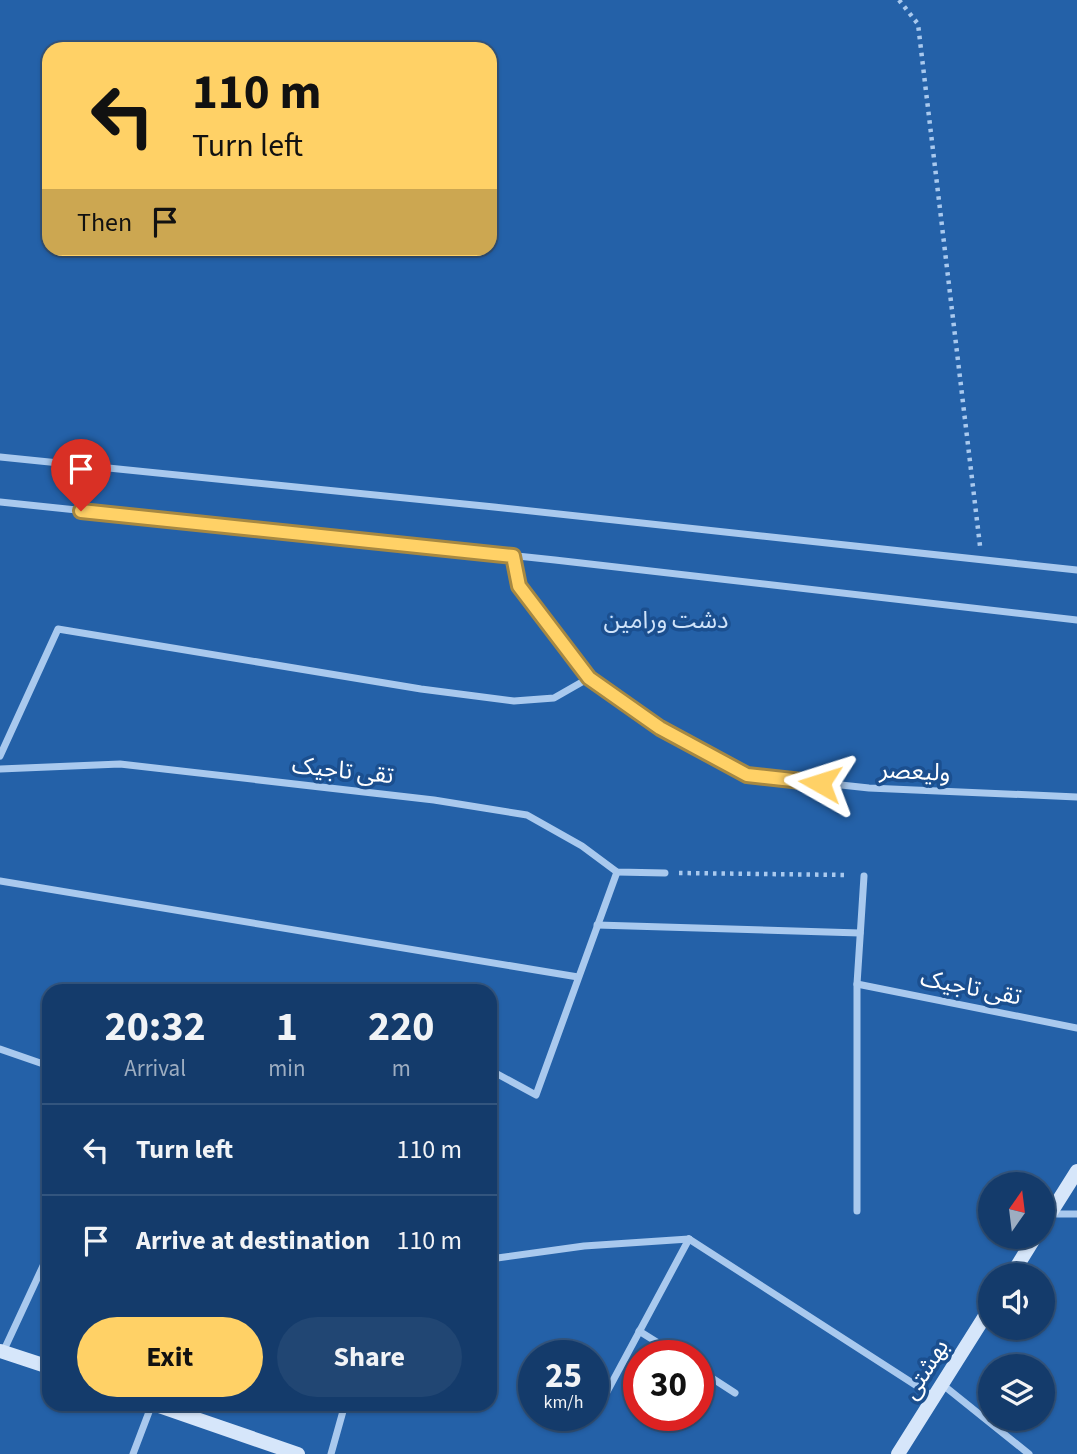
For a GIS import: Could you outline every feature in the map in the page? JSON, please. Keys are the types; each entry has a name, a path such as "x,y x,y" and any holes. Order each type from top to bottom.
{"main road":[{"path":"1055,1206 1077,1171"},
{"name":"بهشتی","path":"898,1454 978,1327"},
{"path":"1,1352 42,1365"},
{"path":"173,1411 298,1454"}],"street":[{"path":"0,457 1077,570"},
{"path":"0,502 513,556 1077,620"},
{"name":"ولیعصر","path":"513,556 519,586 589,678 660,728 747,775 869,788 1077,797"},
{"path":"0,756 58,629 421,689 514,701 554,698 589,678"},
{"name":"تقی تاجیک","path":"0,769 120,764 434,800 527,815 582,846 617,872"},
{"path":"497,1074 537,1096 617,872 665,873"},
{"path":"857,1211 857,984 864,876"},
{"path":"0,881 578,977"},
{"path":"597,925 860,933"},
{"name":"تقی تاجیک","path":"857,984 1077,1028"},
{"path":"0,1049 42,1064"},
{"path":"1055,1218 1077,1214"},
{"path":"609,1388 689,1239"},
{"path":"497,1258 584,1246 689,1239 938,1390 1029,1454"},
{"path":"1,1352 42,1267"},
{"path":"639,1331 653,1340"},
{"path":"714,1379 735,1393"},
{"path":"133,1454 150,1411"},
{"path":"331,1454 343,1411"}],"path":[{"path":"899,0 918,24 982,559"},
{"path":"665,873 864,876"}],"green space":[{"name":"دشت ورامین","path":"0,0 1077,0 1077,1454 0,1454"}],"route":[{"path":"81,511 513,556 519,586 589,678 660,728 747,775 820,783"}]}
